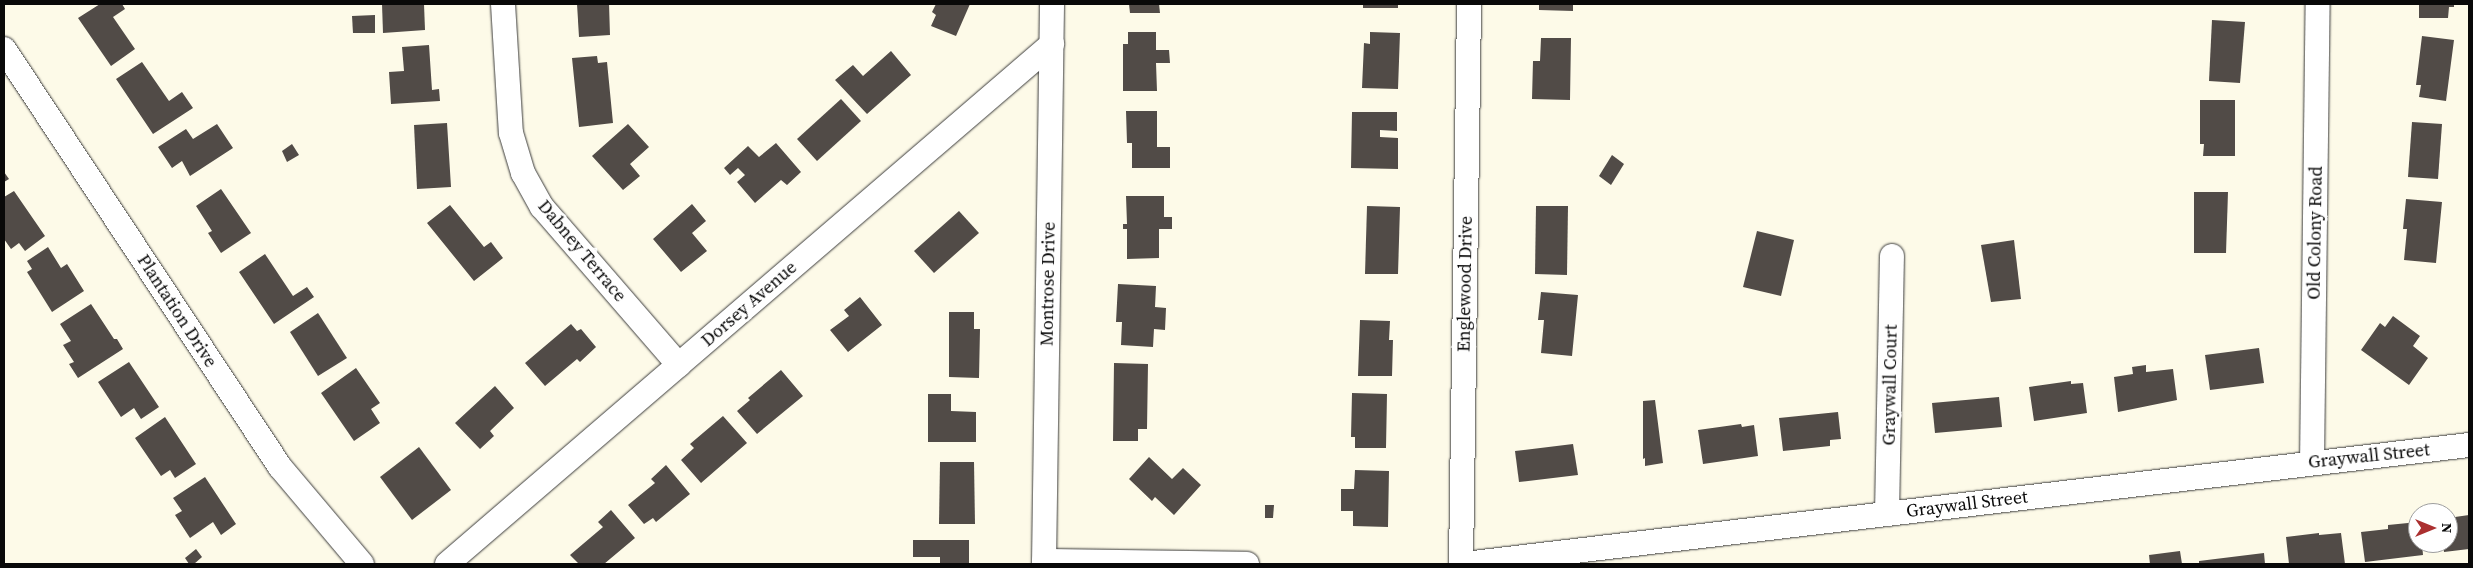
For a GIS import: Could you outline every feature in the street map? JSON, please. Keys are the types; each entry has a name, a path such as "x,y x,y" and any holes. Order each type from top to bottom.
{"street":[{"name":"Dabney Terrace","path":"503,4 511,133 523,173 542,207 679,365"},
{"name":"Montrose Drive","path":"1044,562 1052,4"},
{"name":"Englewood Drive","path":"1461,564 1469,4"},
{"name":"Old Colony Road","path":"2312,463 2318,4"},
{"name":"Dorsey Avenue","path":"447,564 1052,44"},
{"name":"Plantation Drive","path":"4,49 280,467 362,564"},
{"name":"Graywall Court","path":"1887,514 1892,256"},
{"name":"Graywall Street","path":"1465,564 2469,445"},
{"path":"1044,562 1247,564"}],"building":[{"path":"100,4 122,4 125,9 113,17 135,49 111,66 78,18"},
{"path":"382,4 424,4 425,30 383,33"},
{"path":"577,4 609,4 610,35 579,37"},
{"path":"936,4 970,4 956,36 931,26 936,15 932,12"},
{"path":"1129,4 1159,4 1160,13 1130,13"},
{"path":"1363,4 1398,4 1398,8 1363,8"},
{"path":"1539,4 1573,4 1573,11 1539,10"},
{"path":"2419,4 2454,4 2454,7 2449,7 2448,18 2419,18"},
{"path":"375,15 375,33 353,33 352,16"},
{"path":"2212,20 2245,22 2240,83 2209,81"},
{"path":"1128,32 1156,32 1156,50 1169,50 1170,63 1156,63 1157,91 1123,91 1123,44 1128,44"},
{"path":"1370,32 1400,33 1398,89 1362,88 1364,43 1370,44"},
{"path":"2422,36 2454,40 2446,101 2419,97 2421,85 2416,85"},
{"path":"1541,38 1571,38 1570,100 1532,99 1533,61 1540,61"},
{"path":"429,45 432,90 439,89 440,101 391,104 389,72 404,71 402,47"},
{"path":"891,51 911,75 867,114 835,80 853,65 863,76"},
{"path":"597,56 598,63 607,62 613,123 579,127 572,58"},
{"path":"142,62 169,101 182,92 193,108 153,134 116,79"},
{"path":"841,99 861,121 817,161 797,139"},
{"path":"2200,100 2235,100 2235,156 2203,156 2204,144 2200,144"},
{"path":"1126,111 1157,111 1157,147 1170,147 1170,168 1132,168 1132,143 1127,143"},
{"path":"1352,112 1397,112 1397,131 1380,130 1380,137 1398,138 1398,169 1351,168"},
{"path":"2412,122 2442,124 2438,179 2408,177"},
{"path":"447,123 451,187 417,189 414,125"},
{"path":"217,124 233,148 190,176 182,161 172,168 158,147 186,129 193,139"},
{"path":"628,124 649,147 630,164 640,176 623,190 592,156"},
{"path":"776,143 801,172 787,185 781,180 755,203 737,182 745,175 738,168 730,175 724,168 748,146 759,157"},
{"path":"292,144 299,155 287,162 282,151"},
{"path":"1612,155 1624,164 1611,185 1599,176"},
{"path":"4,172 9,179 4,182"},
{"path":"221,189 251,233 221,253 208,233 212,231 196,206"},
{"path":"14,191 45,236 25,251 19,243 11,249 4,239 4,197"},
{"path":"2194,192 2228,192 2226,253 2194,253"},
{"path":"1126,196 1164,196 1164,217 1172,217 1172,229 1159,229 1159,258 1127,259 1127,229 1123,229 1123,224 1127,224"},
{"path":"2406,199 2442,202 2436,263 2404,260 2407,229 2403,229"},
{"path":"692,204 706,221 692,233 707,251 681,272 653,239"},
{"path":"450,205 484,247 491,242 503,258 474,281 427,223"},
{"path":"1367,206 1400,207 1398,274 1365,274"},
{"path":"1536,206 1568,206 1567,275 1535,274"},
{"path":"959,211 979,233 934,273 914,251"},
{"path":"1757,231 1794,240 1781,296 1743,287"},
{"path":"2014,240 2021,299 1991,302 1981,245"},
{"path":"48,247 61,268 67,264 84,291 52,312 27,272 32,269 27,261"},
{"path":"265,254 293,296 307,287 314,297 274,324 239,272"},
{"path":"1118,284 1156,286 1155,307 1166,308 1165,330 1154,329 1153,347 1121,345 1122,322 1116,322"},
{"path":"1541,292 1578,295 1572,356 1541,353 1544,320 1538,320"},
{"path":"860,297 882,325 848,352 830,330 849,316 844,310"},
{"path":"91,304 114,339 117,339 123,349 78,378 69,364 74,362 63,345 71,341 60,324"},
{"path":"949,312 974,312 974,329 980,329 979,378 949,377"},
{"path":"318,313 347,358 318,376 290,332"},
{"path":"2393,316 2420,336 2413,346 2428,358 2409,385 2361,350 2380,323 2385,327"},
{"path":"1360,320 1390,321 1389,340 1393,340 1392,376 1358,376"},
{"path":"571,324 577,331 581,329 596,347 580,362 577,359 545,386 525,363"},
{"path":"2259,348 2264,383 2210,390 2205,355"},
{"path":"129,362 159,407 141,419 134,408 121,417 98,382"},
{"path":"1114,363 1148,364 1147,429 1138,429 1138,441 1113,441"},
{"path":"2146,365 2146,372 2173,369 2177,400 2118,412 2114,377 2133,374 2132,367"},
{"path":"356,368 380,403 371,409 380,423 354,441 321,393"},
{"path":"781,370 803,396 757,434 737,411 750,400 748,398"},
{"path":"2071,381 2071,384 2083,383 2087,413 2034,421 2029,387"},
{"path":"495,386 514,408 490,431 494,436 480,449 455,423"},
{"path":"1352,393 1387,394 1386,448 1355,448 1355,437 1351,437"},
{"path":"928,394 951,394 951,411 976,412 976,442 928,442"},
{"path":"1999,397 2002,427 1935,433 1932,403"},
{"path":"1655,400 1663,463 1645,466 1645,458 1643,459 1643,401"},
{"path":"1838,412 1841,439 1830,440 1830,446 1783,451 1779,418"},
{"path":"723,416 747,443 701,483 681,460 694,448 690,444"},
{"path":"165,417 196,464 175,478 170,470 161,476 135,438"},
{"path":"1741,424 1742,427 1754,425 1758,456 1703,464 1698,430"},
{"path":"1573,444 1578,475 1519,482 1515,451"},
{"path":"419,447 451,490 412,520 380,477"},
{"path":"1149,457 1172,479 1183,468 1201,485 1174,515 1155,497 1152,501 1129,479"},
{"path":"940,462 974,462 975,524 939,524"},
{"path":"666,465 690,494 656,522 653,518 644,524 628,505 655,483 651,479"},
{"path":"1355,470 1389,471 1388,527 1353,526 1353,511 1341,511 1341,489 1354,489"},
{"path":"205,477 236,524 221,535 213,522 190,538 175,515 182,511 173,498"},
{"path":"1265,505 1274,505 1273,518 1265,518"},
{"path":"611,510 635,538 604,564 579,564 570,555 603,527 598,522"},
{"path":"2469,515 2469,549 2458,550 2458,517"},
{"path":"2408,523 2408,553 2423,553 2423,555 2365,562 2361,532 2388,529 2388,525"},
{"path":"2319,533 2319,535 2341,533 2345,564 2289,564 2286,537"},
{"path":"913,540 969,540 969,564 940,564 940,557 913,557"},
{"path":"196,549 202,557 194,564 189,564 185,558"},
{"path":"2180,551 2182,564 2150,564 2149,555"},
{"path":"2264,553 2265,564 2199,564 2199,561"}]}
